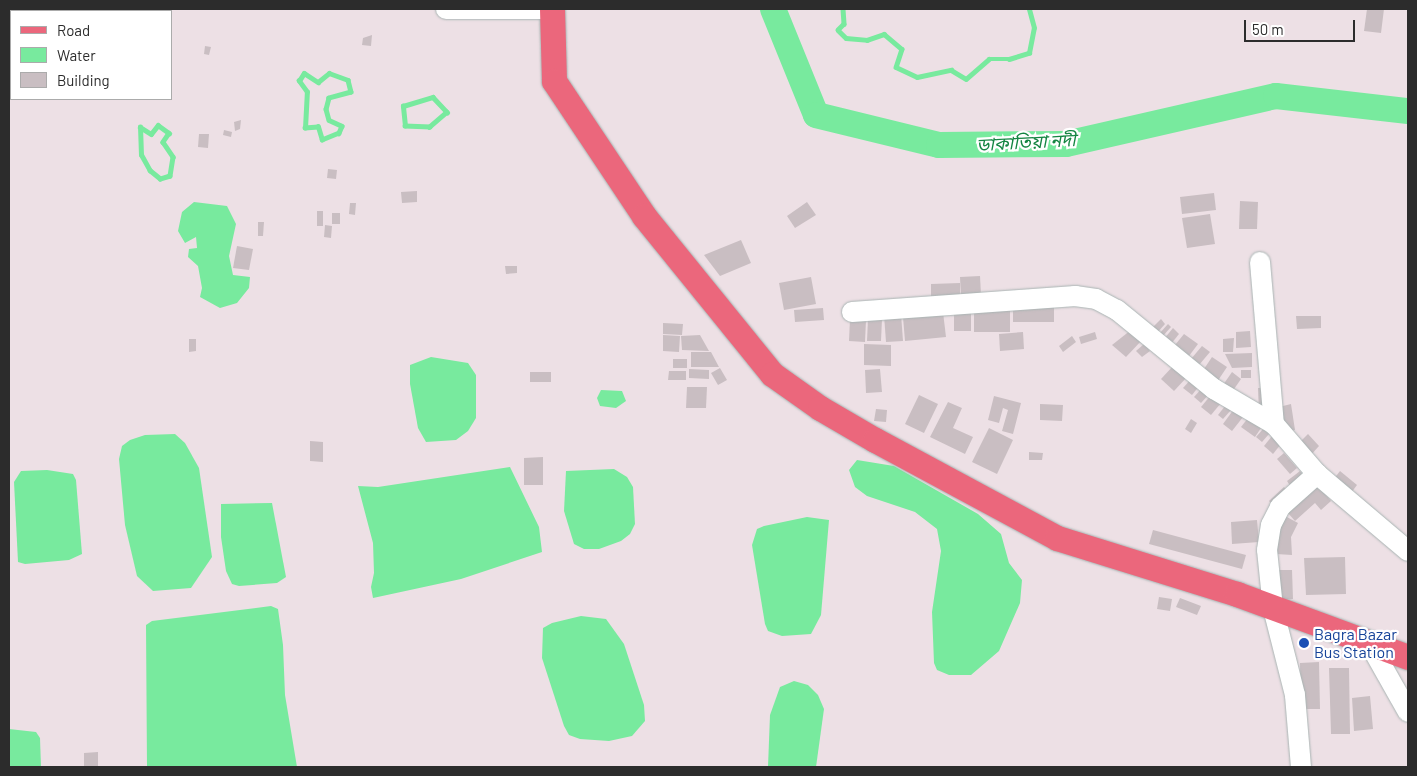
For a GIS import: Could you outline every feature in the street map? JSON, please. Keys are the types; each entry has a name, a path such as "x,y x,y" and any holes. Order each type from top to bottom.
{"main road":[{"path":"552,9 554,81 644,216 772,374 820,408 867,436 1058,538 1273,608 1408,657"}],"street":[{"path":"446,9 552,9"},
{"path":"1260,262 1274,424"},
{"path":"852,312 1087,295 1117,310 1214,389 1274,424 1317,474 1408,551"},
{"path":"1301,767 1296,694 1273,608 1267,550 1271,525 1280,507 1317,474"},
{"path":"1369,643 1408,712"}],"water":[{"path":"194,202 227,206 236,224 229,256 233,275 250,277 249,288 237,303 220,308 200,297 202,288 198,266 188,257 189,249 197,248 196,237 185,243 178,231 182,212"},
{"path":"431,357 468,363 476,375 476,418 468,431 456,440 426,442 418,428 410,384 410,365"},
{"path":"601,390 622,391 626,401 616,408 600,406 597,398"},
{"path":"175,434 185,443 199,468 212,557 191,588 153,591 137,576 125,525 119,459 122,446 130,440 145,435"},
{"path":"857,460 894,466 978,514 1001,534 1009,563 1022,580 1020,603 999,651 971,675 949,675 937,670 934,663 932,612 941,551 937,529 915,512 867,496 855,487 849,470"},
{"path":"510,467 539,527 542,552 461,579 373,598 371,587 374,573 373,543 358,486 378,487"},
{"path":"614,469 627,477 633,487 635,524 630,534 621,541 599,549 584,549 574,544 564,511 566,471"},
{"path":"47,470 73,474 76,480 82,554 69,560 25,564 18,562 14,482 21,471"},
{"path":"272,503 286,577 277,583 239,586 232,584 226,571 221,537 221,504"},
{"path":"807,517 829,520 821,615 811,634 782,636 768,631 765,624 752,545 757,529"},
{"path":"271,606 278,609 283,645 285,695 297,767 147,767 146,625 152,621"},
{"path":"581,616 606,619 624,644 644,705 645,721 632,736 609,741 580,739 569,735 564,726 542,658 543,628 552,623"},
{"path":"794,681 808,685 818,695 824,709 816,767 768,767 770,715 780,687"},
{"path":"9,729 36,732 40,738 41,767 9,767"}],"building":[{"path":"1367,9 1384,9 1381,33 1364,31"},
{"path":"372,35 371,46 362,45 363,38"},
{"path":"205,46 211,47 209,55 204,54"},
{"path":"241,120 240,129 235,131 234,122"},
{"path":"224,130 232,132 231,137 223,135"},
{"path":"199,134 209,134 208,148 198,147"},
{"path":"328,169 337,170 336,179 327,178"},
{"path":"417,191 417,202 402,203 401,192"},
{"path":"1214,193 1216,210 1182,214 1180,197"},
{"path":"1240,201 1258,202 1257,229 1239,229"},
{"path":"807,202 816,215 795,228 787,216"},
{"path":"350,203 356,203 355,215 349,214"},
{"path":"317,211 323,211 323,226 317,226"},
{"path":"332,213 340,213 340,224 332,224"},
{"path":"1210,214 1215,244 1187,248 1182,218"},
{"path":"258,222 264,222 263,236 258,236"},
{"path":"325,225 332,226 331,238 324,237"},
{"path":"741,240 751,263 720,276 704,255"},
{"path":"237,246 253,249 249,270 233,268"},
{"path":"505,266 517,266 517,273 506,274"},
{"path":"980,276 981,295 961,297 960,277"},
{"path":"811,277 816,304 784,310 779,283"},
{"path":"960,283 960,295 931,296 931,284"},
{"path":"1013,302 1054,302 1054,322 1013,322"},
{"path":"974,306 1010,306 1010,332 974,332"},
{"path":"823,308 824,320 795,322 794,310"},
{"path":"954,309 971,309 971,331 954,331"},
{"path":"943,312 946,337 905,341 903,317"},
{"path":"901,314 903,341 886,342 884,315"},
{"path":"1296,316 1321,316 1321,328 1297,329"},
{"path":"850,319 866,320 865,342 849,341"},
{"path":"868,319 882,319 881,341 867,341"},
{"path":"1161,319 1165,324 1157,333 1152,328"},
{"path":"663,323 683,324 682,335 663,334"},
{"path":"1168,324 1171,327 1162,337 1159,334"},
{"path":"1173,328 1179,334 1171,344 1164,339"},
{"path":"1131,330 1143,339 1126,357 1112,345"},
{"path":"1250,331 1251,347 1236,348 1236,332"},
{"path":"1023,332 1024,349 1000,351 999,334"},
{"path":"1095,332 1097,339 1081,344 1079,337"},
{"path":"1184,334 1198,344 1189,356 1175,345"},
{"path":"663,335 680,336 679,352 663,351"},
{"path":"700,335 709,351 682,350 681,336"},
{"path":"1072,336 1076,342 1063,352 1059,346"},
{"path":"1234,338 1233,352 1223,352 1223,339"},
{"path":"189,339 196,339 196,351 189,352"},
{"path":"864,344 891,345 891,366 864,365"},
{"path":"1144,344 1150,351 1142,357 1136,351"},
{"path":"1202,346 1210,352 1199,365 1191,359"},
{"path":"691,352 711,352 719,367 691,367"},
{"path":"1252,353 1252,367 1232,368 1225,354"},
{"path":"1212,357 1227,367 1217,382 1202,372"},
{"path":"673,359 687,359 687,368 673,368"},
{"path":"1174,365 1187,377 1174,391 1161,379"},
{"path":"720,368 727,380 718,385 711,373"},
{"path":"689,369 709,370 709,379 689,378"},
{"path":"880,369 882,392 866,393 865,370"},
{"path":"1241,370 1251,370 1251,378 1241,378"},
{"path":"669,371 686,371 686,380 668,380"},
{"path":"530,372 551,372 551,382 530,382"},
{"path":"1232,372 1241,379 1232,392 1223,385"},
{"path":"1192,378 1200,385 1192,395 1183,388"},
{"path":"687,387 707,387 706,408 686,408"},
{"path":"1203,387 1210,393 1201,403 1194,397"},
{"path":"1258,388 1269,388 1270,413 1259,413"},
{"path":"919,395 938,404 924,433 905,424"},
{"path":"1211,395 1221,403 1211,415 1201,407"},
{"path":"994,396 1021,403 1013,434 1002,431 1008,410 1003,408 999,423 988,420"},
{"path":"948,402 962,408 953,428 973,437 965,454 930,437"},
{"path":"1040,404 1063,405 1062,421 1040,420"},
{"path":"1291,404 1295,430 1283,432 1279,407"},
{"path":"1225,406 1231,410 1223,419 1218,415"},
{"path":"876,409 887,410 886,422 874,421"},
{"path":"1234,409 1243,417 1232,431 1223,424"},
{"path":"1248,418 1261,428 1255,437 1241,427"},
{"path":"1191,419 1197,423 1191,433 1185,429"},
{"path":"989,428 1013,440 997,474 972,462"},
{"path":"1263,429 1269,434 1262,442 1256,437"},
{"path":"1308,434 1319,446 1310,456 1298,444"},
{"path":"1272,436 1281,444 1273,454 1264,446"},
{"path":"310,441 323,442 323,462 310,461"},
{"path":"1029,452 1043,453 1042,460 1029,460"},
{"path":"1284,453 1297,468 1290,474 1277,459"},
{"path":"543,457 543,485 524,485 524,458"},
{"path":"1300,471 1304,477 1291,487 1287,481"},
{"path":"1340,471 1357,485 1351,493 1333,480"},
{"path":"1318,486 1331,501 1321,510 1315,503 1295,521 1288,513"},
{"path":"1284,487 1288,492 1273,505 1269,501"},
{"path":"1285,516 1298,523 1291,537 1292,555 1276,554 1278,530"},
{"path":"1257,520 1259,542 1232,544 1231,522"},
{"path":"1153,530 1246,555 1242,569 1149,544"},
{"path":"1345,557 1346,594 1306,595 1304,558"},
{"path":"1279,570 1292,570 1293,599 1280,600"},
{"path":"1159,597 1172,599 1170,611 1157,609"},
{"path":"1180,598 1201,606 1197,615 1176,607"},
{"path":"1319,662 1320,709 1301,709 1300,663"},
{"path":"1329,668 1349,668 1350,734 1331,734"},
{"path":"1370,696 1373,729 1354,731 1352,698"},
{"path":"98,752 98,767 84,767 84,753"}],"waterway":[{"name":"ডাকাতিয়া নদী","path":"773,9 816,115 939,145 1066,144 1276,96 1408,111"},
{"path":"843,9 844,24 838,30 846,38 867,40 884,34 902,49 896,67 917,77 951,70 966,79 989,59 1009,59 1029,53 1034,28 1029,9"},
{"path":"304,73 318,82 329,73 348,80 351,92 329,98 326,109 329,120 342,126 339,133 322,140 318,127 305,128 307,92 299,81 304,73"},
{"path":"433,97 447,112 430,127 405,126 403,106 433,97"},
{"path":"158,125 169,133 163,142 173,157 170,176 160,179 150,171 141,155 140,127 151,134 158,125"}],"place":[{"name":"Bagra Bazar Bus Station","path":"1304,643"}]}
